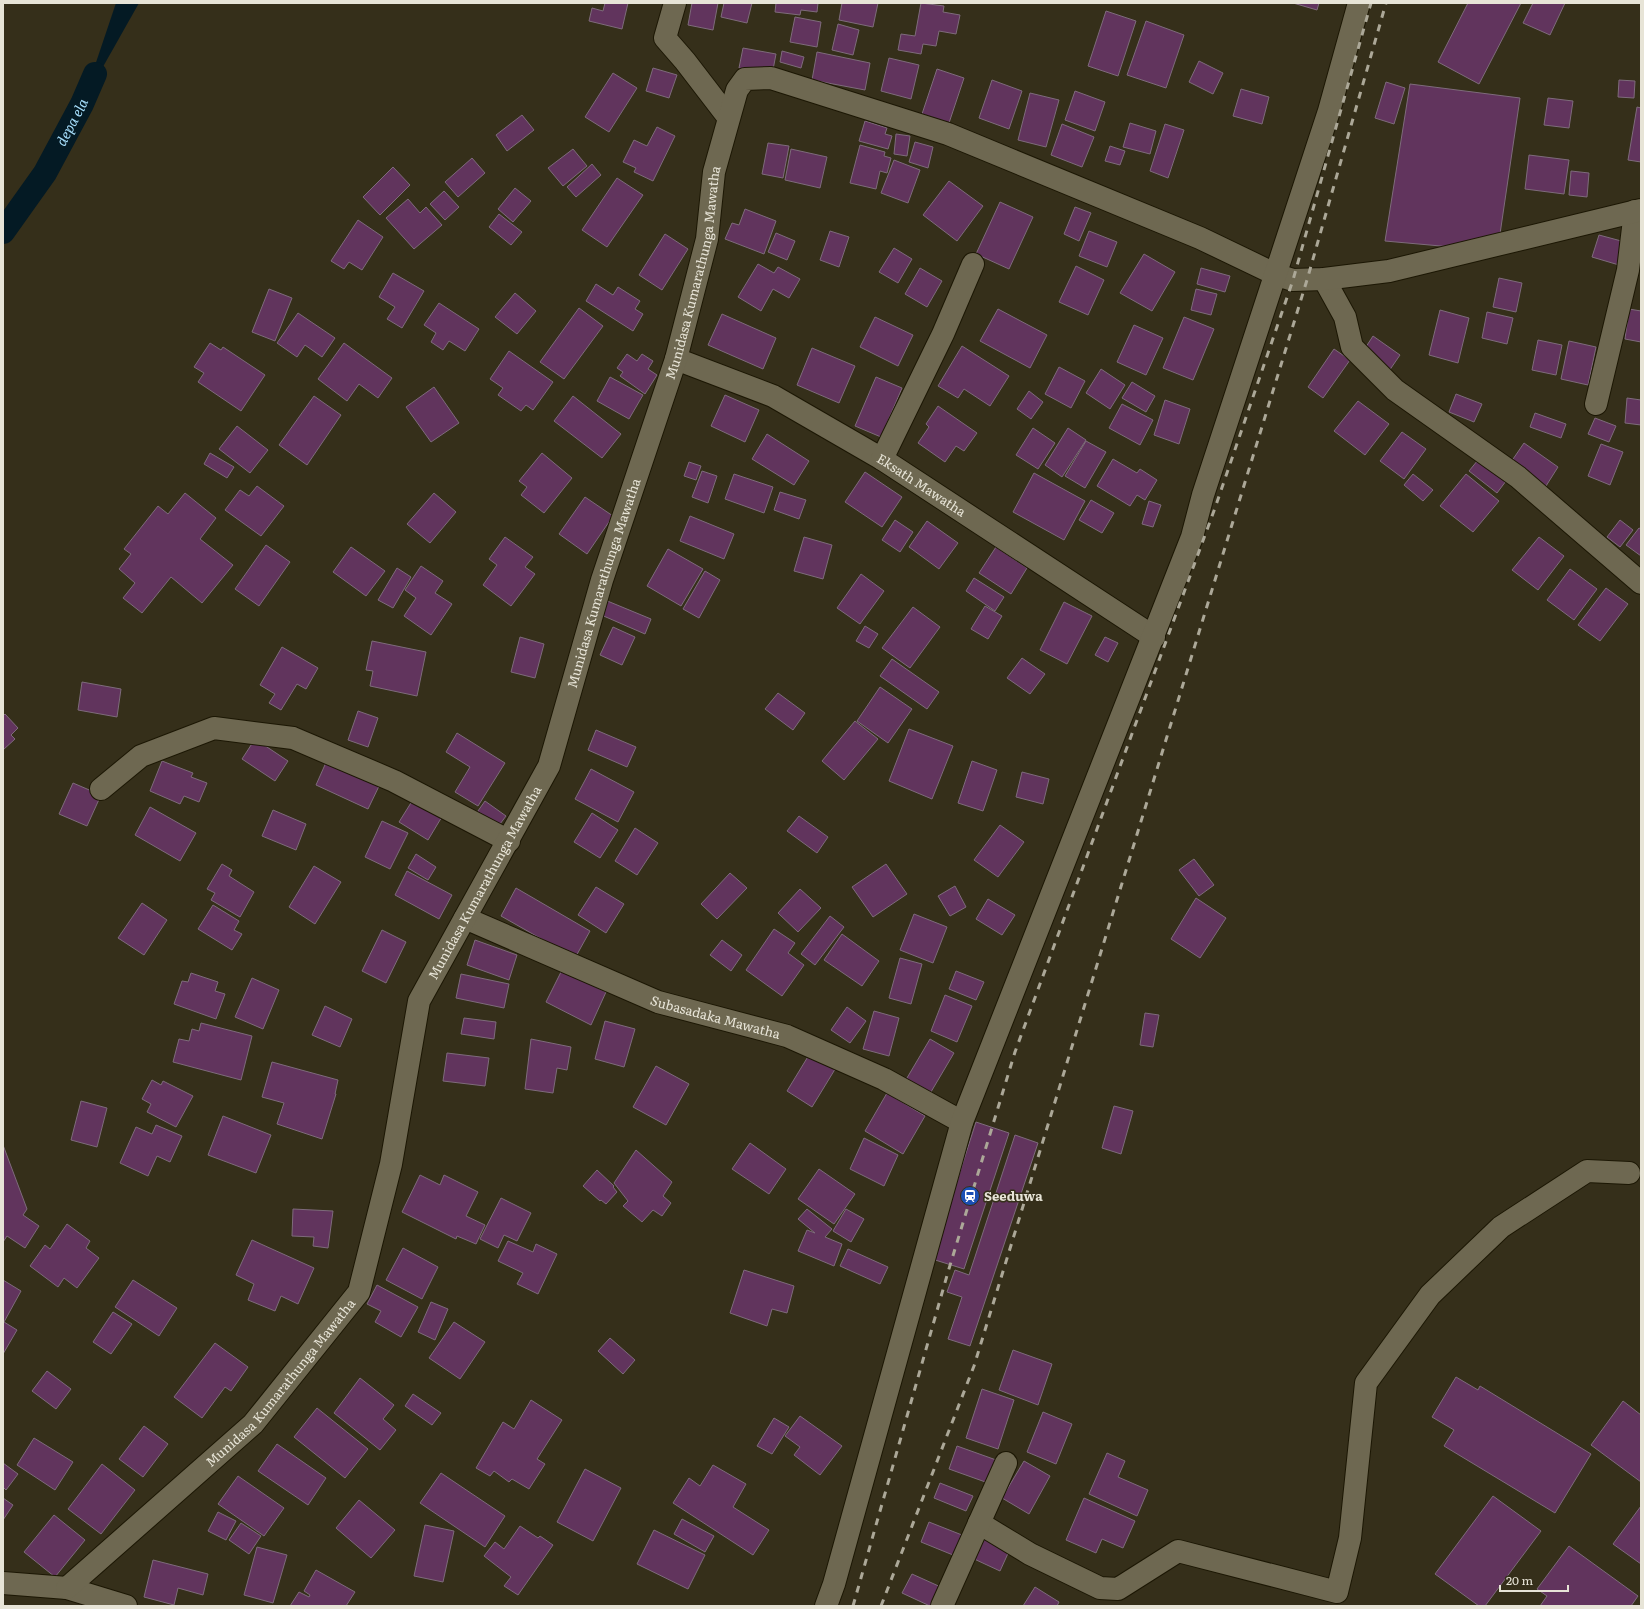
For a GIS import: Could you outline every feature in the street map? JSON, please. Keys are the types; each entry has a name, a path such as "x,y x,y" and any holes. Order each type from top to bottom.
{"street":[{"path":"674,3 665,38 685,61 728,117"},
{"path":"826,1606 834,1584 962,1122 1154,637 1192,537 1202,495 1277,275 1329,112 1359,3"},
{"name":"Munidasa Kumarathunga Mawatha","path":"66,1588 253,1424 359,1292 391,1164 419,1001 509,841 549,766 602,580 676,359 707,238 714,172 728,117 737,90 745,79 771,78 948,134 1200,238 1277,275"},
{"path":"1277,275 1293,280 1324,279 1390,271 1638,210 1628,270 1596,404"},
{"path":"882,459 943,334 973,264"},
{"path":"1324,279 1344,317 1352,347 1395,390 1518,477 1641,583"},
{"name":"Eksath Mawatha","path":"676,359 773,396 882,459 1154,637"},
{"path":"101,789 141,756 214,728 293,738 394,782 509,841"},
{"name":"Subasadaka Mawatha","path":"465,918 658,1002 788,1036 884,1079 962,1122"},
{"path":"979,1523 1030,1554 1100,1588 1118,1589 1178,1551 1337,1592 1350,1538 1366,1383 1430,1295 1501,1227 1587,1171 1629,1173"},
{"path":"942,1606 1006,1463"},
{"path":"3,1583 66,1588 126,1606"}],"water":[{"path":"116,3 139,3 82,104"}],"building":[{"path":"605,3 628,3 622,29 589,21 592,8 603,11"},
{"path":"692,3 718,3 713,30 688,25"},
{"path":"724,3 752,3 747,23 721,17"},
{"path":"776,3 818,3 817,12 801,10 800,15 775,12"},
{"path":"842,3 878,3 873,27 839,20"},
{"path":"921,3 944,6 943,12 960,15 956,34 939,31 936,46 923,44 921,54 898,50 901,34 915,36"},
{"path":"1293,3 1319,3 1317,10"},
{"path":"1468,3 1521,3 1479,84 1438,62"},
{"path":"1533,3 1565,3 1550,35 1523,23"},
{"path":"1106,11 1136,21 1118,76 1088,66"},
{"path":"795,17 821,22 817,47 790,42"},
{"path":"1146,21 1184,35 1166,88 1127,75"},
{"path":"838,24 859,30 853,55 832,50"},
{"path":"743,48 776,54 772,75 739,68"},
{"path":"782,51 804,57 801,68 780,62"},
{"path":"817,52 870,63 865,90 812,80"},
{"path":"889,58 919,65 911,99 881,91"},
{"path":"1199,61 1223,73 1213,94 1189,82"},
{"path":"653,68 677,75 669,98 646,91"},
{"path":"937,69 964,78 949,123 922,114"},
{"path":"613,73 637,88 609,132 585,117"},
{"path":"992,80 1022,91 1009,129 979,118"},
{"path":"1619,80 1635,81 1634,98 1618,97"},
{"path":"1386,82 1405,88 1394,124 1375,118"},
{"path":"1410,84 1520,98 1500,234 1463,248 1385,241"},
{"path":"1241,89 1269,97 1262,124 1233,116"},
{"path":"1075,91 1105,102 1095,131 1065,120"},
{"path":"1030,93 1059,100 1046,147 1018,140"},
{"path":"1548,98 1573,101 1569,128 1544,125"},
{"path":"1637,107 1641,108 1641,162 1628,160"},
{"path":"522,115 534,130 507,151 496,135"},
{"path":"865,121 887,128 885,134 892,136 888,149 859,141"},
{"path":"1130,123 1156,131 1150,154 1123,147"},
{"path":"1062,124 1094,137 1082,167 1051,155"},
{"path":"1165,124 1184,130 1168,178 1150,171"},
{"path":"657,127 675,136 653,181 634,172 636,168 623,162 634,140 647,146"},
{"path":"896,134 910,136 907,156 894,154"},
{"path":"915,142 933,147 928,168 909,162"},
{"path":"768,143 789,146 783,178 762,174"},
{"path":"860,145 885,152 884,156 891,158 887,173 880,171 876,189 850,183"},
{"path":"1110,146 1125,151 1120,165 1105,161"},
{"path":"573,149 587,166 563,186 548,168"},
{"path":"791,149 827,157 820,188 785,180"},
{"path":"1529,155 1569,160 1564,194 1525,189"},
{"path":"472,158 485,173 458,197 445,182"},
{"path":"894,160 920,170 908,203 881,193"},
{"path":"592,164 601,175 576,197 567,187"},
{"path":"393,167 410,185 380,215 363,197"},
{"path":"1571,171 1589,173 1587,197 1569,195"},
{"path":"617,178 643,195 607,247 582,230"},
{"path":"949,181 983,206 957,241 923,215"},
{"path":"515,188 531,201 513,222 498,209"},
{"path":"444,191 459,207 445,220 430,204"},
{"path":"408,199 420,213 426,207 442,225 414,249 386,218"},
{"path":"1000,202 1033,217 1009,269 976,254"},
{"path":"1075,207 1091,213 1079,241 1064,234"},
{"path":"745,209 776,221 764,254 725,239 732,223 739,225"},
{"path":"499,214 522,232 511,245 489,227"},
{"path":"358,220 383,237 362,270 349,262 344,269 331,261"},
{"path":"830,231 849,237 839,267 820,260"},
{"path":"1089,231 1117,242 1107,267 1079,256"},
{"path":"776,233 795,241 787,260 768,252"},
{"path":"665,234 688,249 662,290 639,275"},
{"path":"1599,235 1625,242 1619,265 1592,257"},
{"path":"894,248 912,259 898,283 879,272"},
{"path":"1144,254 1175,272 1152,311 1120,293"},
{"path":"758,264 774,273 778,267 800,279 789,298 773,289 761,311 738,297"},
{"path":"1076,266 1104,280 1088,315 1059,302"},
{"path":"920,268 942,281 927,307 905,294"},
{"path":"1201,268 1230,276 1225,292 1197,284"},
{"path":"393,273 424,291 402,328 387,319 395,307 379,297"},
{"path":"1499,278 1522,283 1516,312 1493,307"},
{"path":"596,284 613,295 618,287 640,301 635,309 643,314 633,331 586,301"},
{"path":"269,289 292,298 275,341 252,332"},
{"path":"1196,289 1217,294 1211,315 1191,310"},
{"path":"515,293 536,311 517,334 495,317"},
{"path":"439,303 479,329 465,351 449,341 443,350 431,342 436,333 424,325"},
{"path":"579,308 603,326 564,379 540,362"},
{"path":"998,309 1047,335 1030,368 980,341"},
{"path":"1629,309 1641,311 1641,342 1625,339"},
{"path":"1440,310 1469,318 1458,363 1429,355"},
{"path":"1487,312 1513,318 1507,344 1482,338"},
{"path":"298,313 335,338 322,357 305,345 297,357 277,343"},
{"path":"722,314 776,338 763,369 708,345"},
{"path":"875,317 913,335 898,366 860,347"},
{"path":"1184,317 1214,329 1193,380 1163,368"},
{"path":"1134,325 1163,338 1146,375 1117,362"},
{"path":"1373,336 1400,355 1389,371 1362,353"},
{"path":"1538,340 1562,345 1556,375 1532,370"},
{"path":"1569,341 1596,347 1588,385 1561,379"},
{"path":"210,343 221,350 223,347 265,375 241,411 198,382 204,373 194,367"},
{"path":"344,343 392,378 378,398 359,384 347,401 318,379"},
{"path":"962,346 1009,376 990,406 964,389 958,398 938,386"},
{"path":"812,348 855,366 839,403 797,385"},
{"path":"1334,349 1350,360 1323,398 1308,387"},
{"path":"509,351 553,382 533,410 526,405 521,411 498,395 503,388 490,379"},
{"path":"627,354 637,361 642,354 653,361 648,369 657,375 645,394 620,376 623,372 617,368"},
{"path":"1059,367 1085,381 1071,408 1045,394"},
{"path":"1101,369 1125,385 1110,409 1086,393"},
{"path":"610,377 643,395 629,419 597,401"},
{"path":"876,377 902,388 881,437 855,426"},
{"path":"1132,382 1155,396 1146,412 1122,398"},
{"path":"434,387 459,423 431,442 406,407"},
{"path":"1029,391 1043,402 1031,419 1017,409"},
{"path":"1456,394 1482,404 1474,422 1449,412"},
{"path":"725,395 759,410 745,442 711,426"},
{"path":"314,396 341,415 307,465 279,445"},
{"path":"573,396 621,434 602,458 554,421"},
{"path":"1627,398 1641,400 1641,425 1625,423"},
{"path":"1165,400 1190,409 1179,444 1154,435"},
{"path":"1358,401 1389,424 1365,455 1334,431"},
{"path":"1122,404 1153,420 1140,445 1109,428"},
{"path":"938,406 977,433 964,451 956,446 945,462 918,443 929,427 926,424"},
{"path":"1535,413 1566,424 1561,438 1530,427"},
{"path":"1595,418 1616,426 1609,442 1588,434"},
{"path":"237,426 268,450 250,473 219,449"},
{"path":"1033,428 1055,443 1038,469 1016,455"},
{"path":"1068,428 1086,440 1062,477 1045,465"},
{"path":"1402,432 1426,449 1404,479 1380,461"},
{"path":"767,434 809,461 794,485 752,459"},
{"path":"1086,441 1106,452 1085,488 1065,476"},
{"path":"1524,443 1558,467 1546,486 1511,462"},
{"path":"1601,444 1623,452 1610,485 1588,476"},
{"path":"210,453 234,467 227,478 204,464"},
{"path":"542,453 572,478 544,513 521,495 527,487 519,481"},
{"path":"1113,459 1137,473 1140,469 1157,480 1145,500 1137,495 1130,506 1097,486"},
{"path":"1478,460 1506,481 1497,493 1469,471"},
{"path":"689,462 701,466 696,480 684,476"},
{"path":"702,471 717,476 708,503 692,497"},
{"path":"865,472 902,497 882,527 845,502"},
{"path":"1034,473 1085,501 1064,540 1013,512"},
{"path":"734,474 773,487 764,513 725,499"},
{"path":"1413,474 1433,490 1423,501 1404,485"},
{"path":"1466,474 1499,501 1473,532 1440,506"},
{"path":"257,486 284,506 261,536 225,510 240,490 249,496"},
{"path":"780,492 806,500 799,519 774,510"},
{"path":"185,493 216,518 200,539 233,565 202,603 171,577 142,613 123,598 135,583 119,569 131,554 124,549 158,506 168,514"},
{"path":"434,493 456,512 430,543 407,524"},
{"path":"585,497 613,516 587,554 559,534"},
{"path":"1091,500 1114,513 1102,533 1079,520"},
{"path":"1149,501 1161,505 1153,527 1142,524"},
{"path":"690,516 734,534 724,559 680,541"},
{"path":"895,520 913,532 900,552 882,540"},
{"path":"1620,520 1633,530 1620,547 1607,537"},
{"path":"927,521 958,543 939,569 909,547"},
{"path":"1639,528 1641,529 1641,556 1626,545"},
{"path":"505,537 533,557 525,567 535,574 511,606 483,585 497,565 489,559"},
{"path":"804,537 832,545 823,579 794,571"},
{"path":"1539,537 1564,556 1538,590 1512,570"},
{"path":"266,545 290,562 259,606 235,589"},
{"path":"351,547 385,571 366,596 333,572"},
{"path":"996,547 1027,568 1011,594 979,573"},
{"path":"668,549 703,569 681,606 647,586"},
{"path":"421,566 443,581 435,593 452,604 431,635 404,616 416,598 405,590"},
{"path":"397,568 411,577 393,608 378,600"},
{"path":"1570,569 1597,589 1574,620 1547,600"},
{"path":"705,571 720,580 699,618 683,609"},
{"path":"861,574 884,591 860,624 837,608"},
{"path":"974,578 1004,597 995,611 966,591"},
{"path":"1606,588 1628,604 1600,641 1578,625"},
{"path":"605,600 651,619 645,634 599,614"},
{"path":"1064,602 1092,616 1067,664 1040,650"},
{"path":"985,606 1002,616 988,639 971,629"},
{"path":"913,607 940,627 910,668 882,648"},
{"path":"865,626 878,634 869,648 856,641"},
{"path":"613,627 635,637 622,665 600,655"},
{"path":"520,637 544,644 535,678 511,672"},
{"path":"1105,637 1118,643 1108,662 1095,655"},
{"path":"372,641 426,652 417,696 370,686 373,671 366,670"},
{"path":"282,647 318,668 306,689 297,684 281,710 269,703 275,694 260,685"},
{"path":"1022,658 1045,674 1030,694 1007,678"},
{"path":"892,659 939,692 927,709 880,676"},
{"path":"82,682 121,689 117,717 78,710"},
{"path":"880,687 912,709 888,743 857,721"},
{"path":"778,693 805,713 793,730 765,709"},
{"path":"358,711 378,718 368,747 348,740"},
{"path":"5,714 18,728 11,735 15,739 3,750 3,716"},
{"path":"855,721 878,739 844,780 822,761"},
{"path":"909,729 953,746 932,799 889,781"},
{"path":"596,730 636,747 627,767 588,750"},
{"path":"457,733 505,763 478,806 455,792 470,767 446,752"},
{"path":"255,739 288,761 275,781 242,759"},
{"path":"328,758 381,782 368,809 316,785"},
{"path":"162,761 193,773 191,777 207,783 199,802 184,796 180,804 150,791"},
{"path":"972,761 997,770 983,811 958,803"},
{"path":"591,769 634,792 618,822 575,799"},
{"path":"1022,772 1049,779 1043,804 1016,797"},
{"path":"73,783 101,795 87,826 59,814"},
{"path":"414,798 443,815 428,840 399,822"},
{"path":"485,801 506,816 494,832 473,818"},
{"path":"150,807 196,833 180,861 135,835"},
{"path":"273,810 306,824 296,850 262,836"},
{"path":"592,813 618,830 600,858 574,842"},
{"path":"799,816 828,837 817,853 787,831"},
{"path":"382,821 408,833 390,869 365,857"},
{"path":"1000,825 1024,842 998,877 974,860"},
{"path":"635,828 658,843 637,875 615,861"},
{"path":"416,854 436,867 428,880 408,868"},
{"path":"1194,859 1214,885 1199,896 1179,870"},
{"path":"222,864 232,870 229,876 254,892 240,917 211,900 215,893 207,889"},
{"path":"886,864 907,894 873,917 852,887"},
{"path":"314,866 341,882 315,924 289,907"},
{"path":"407,871 452,895 439,919 395,895"},
{"path":"730,873 747,888 717,919 701,904"},
{"path":"955,886 966,907 950,916 938,896"},
{"path":"596,887 624,904 606,933 578,915"},
{"path":"516,888 590,931 575,958 501,916"},
{"path":"800,889 821,908 798,932 778,913"},
{"path":"1196,898 1226,918 1200,958 1171,939"},
{"path":"988,899 1015,915 1002,935 976,919"},
{"path":"142,903 167,920 144,955 118,938"},
{"path":"213,905 239,921 234,930 242,934 232,950 198,929"},
{"path":"914,914 947,927 933,963 900,950"},
{"path":"830,916 844,927 815,965 801,954"},
{"path":"774,929 795,943 788,953 804,965 782,996 746,970"},
{"path":"382,930 406,942 386,983 362,971"},
{"path":"842,934 879,961 862,986 824,960"},
{"path":"475,940 517,955 509,980 467,965"},
{"path":"722,940 742,955 731,971 710,955"},
{"path":"900,958 922,964 911,1004 889,998"},
{"path":"562,970 606,992 591,1025 546,1002"},
{"path":"956,971 984,982 976,1000 949,989"},
{"path":"191,973 218,982 215,991 225,994 216,1019 174,1004 182,981 188,982"},
{"path":"461,974 509,984 504,1008 456,998"},
{"path":"252,978 279,990 263,1029 235,1017"},
{"path":"945,995 972,1006 957,1042 931,1031"},
{"path":"325,1006 352,1019 340,1047 312,1035"},
{"path":"847,1007 866,1021 850,1043 831,1030"},
{"path":"874,1011 899,1018 889,1056 863,1049"},
{"path":"1145,1013 1159,1015 1153,1047 1140,1045"},
{"path":"464,1018 496,1022 494,1039 461,1034"},
{"path":"605,1021 635,1029 624,1067 595,1059"},
{"path":"201,1023 252,1036 241,1080 173,1062 179,1039 189,1041 192,1029 199,1031"},
{"path":"531,1039 571,1047 567,1070 557,1068 553,1093 525,1089"},
{"path":"930,1039 954,1053 928,1097 904,1083"},
{"path":"812,1050 837,1066 812,1107 787,1091"},
{"path":"447,1053 489,1058 485,1086 443,1081"},
{"path":"272,1062 338,1080 336,1094 322,1139 277,1124 284,1103 262,1097"},
{"path":"656,1066 689,1084 666,1125 633,1107"},
{"path":"152,1080 161,1085 163,1081 193,1096 176,1127 147,1112 151,1104 142,1099"},
{"path":"887,1093 925,1116 903,1154 865,1131"},
{"path":"81,1101 107,1108 97,1147 71,1140"},
{"path":"1114,1106 1133,1111 1121,1154 1102,1148"},
{"path":"223,1116 271,1135 256,1173 208,1155"},
{"name":"Seeduwa","path":"976,1122 1009,1133 964,1269 932,1259"},
{"path":"156,1125 182,1136 170,1162 157,1156 148,1176 120,1163 136,1127 152,1134"},
{"path":"1015,1135 1038,1143 970,1346 948,1339 962,1297 947,1292 955,1270 969,1275"},
{"path":"864,1138 898,1155 884,1186 850,1169"},
{"path":"750,1143 786,1169 769,1194 732,1169"},
{"path":"3,1145 27,1209 23,1215 39,1226 25,1248 7,1236 3,1242"},
{"path":"636,1150 672,1182 663,1196 671,1203 662,1216 653,1210 642,1222 623,1206 628,1201 614,1183"},
{"path":"819,1169 855,1194 834,1224 798,1199"},
{"path":"597,1170 614,1186 613,1187 617,1192 606,1204 601,1200 600,1201 583,1186"},
{"path":"420,1175 440,1185 444,1175 478,1192 466,1216 485,1225 476,1244 457,1236 456,1239 402,1212"},
{"path":"501,1198 531,1213 517,1241 504,1235 498,1248 480,1239"},
{"path":"293,1209 333,1211 328,1248 313,1246 314,1237 292,1236"},
{"path":"807,1209 832,1229 825,1237 842,1244 834,1266 798,1251 807,1230 815,1233 798,1219"},
{"path":"846,1209 864,1219 851,1242 833,1231"},
{"path":"67,1224 90,1241 86,1248 99,1258 77,1288 64,1278 58,1287 30,1266 45,1245 50,1249"},
{"path":"252,1240 314,1268 298,1304 281,1296 275,1311 248,1300 254,1284 236,1275"},
{"path":"508,1241 533,1252 536,1244 557,1254 538,1294 517,1284 523,1273 498,1261"},
{"path":"403,1248 438,1267 422,1299 386,1280"},
{"path":"848,1249 888,1267 880,1284 840,1266"},
{"path":"744,1270 794,1286 787,1313 772,1309 767,1326 730,1313"},
{"path":"3,1280 21,1291 4,1322 17,1330 3,1354"},
{"path":"133,1280 177,1308 159,1336 115,1307"},
{"path":"377,1285 418,1307 401,1337 375,1322 381,1311 367,1304"},
{"path":"431,1302 448,1309 435,1340 418,1332"},
{"path":"113,1312 132,1324 111,1354 93,1342"},
{"path":"454,1322 485,1342 460,1379 429,1358"},
{"path":"610,1338 635,1360 623,1374 598,1351"},
{"path":"215,1343 248,1367 231,1391 225,1387 202,1418 174,1397"},
{"path":"1013,1350 1052,1364 1038,1405 999,1390"},
{"path":"47,1371 71,1389 56,1409 32,1391"},
{"path":"1456,1377 1478,1390 1480,1386 1591,1454 1555,1513 1444,1446 1454,1430 1432,1417"},
{"path":"360,1378 394,1405 383,1419 396,1430 380,1450 334,1413"},
{"path":"982,1389 1014,1400 998,1449 966,1438"},
{"path":"413,1394 441,1413 432,1425 405,1406"},
{"path":"531,1400 562,1420 537,1459 545,1464 529,1489 512,1479 509,1482 494,1471 490,1476 476,1468 503,1422 514,1429"},
{"path":"1623,1401 1641,1415 1641,1482 1591,1445"},
{"path":"317,1408 368,1449 345,1478 294,1437"},
{"path":"1043,1412 1072,1424 1056,1464 1027,1452"},
{"path":"800,1416 842,1446 820,1475 794,1455 800,1447 785,1436"},
{"path":"774,1418 789,1427 772,1454 757,1446"},
{"path":"144,1426 168,1444 143,1477 119,1459"},
{"path":"34,1438 73,1462 55,1490 17,1465"},
{"path":"277,1444 326,1478 308,1505 258,1471"},
{"path":"957,1446 999,1461 991,1484 949,1469"},
{"path":"1107,1453 1125,1461 1118,1477 1148,1490 1137,1516 1089,1494"},
{"path":"1024,1461 1050,1476 1029,1514 1002,1498"},
{"path":"3,1463 18,1474 6,1490 3,1487"},
{"path":"102,1464 135,1490 101,1534 68,1509"},
{"path":"713,1465 746,1484 733,1507 769,1530 753,1555 673,1503 689,1478 700,1486"},
{"path":"585,1469 621,1488 593,1541 557,1522"},
{"path":"441,1473 505,1516 485,1547 420,1503"},
{"path":"238,1476 284,1508 264,1536 218,1504"},
{"path":"940,1483 973,1496 966,1511 934,1498"},
{"path":"1493,1496 1541,1531 1485,1606 1479,1606 1435,1574"},
{"path":"3,1498 13,1505 3,1520"},
{"path":"1084,1498 1135,1521 1123,1548 1102,1539 1096,1553 1066,1540"},
{"path":"359,1500 395,1530 371,1558 336,1528"},
{"path":"1641,1506 1641,1564 1613,1544"},
{"path":"218,1512 236,1521 226,1540 208,1531"},
{"path":"54,1515 85,1540 55,1577 24,1552"},
{"path":"682,1519 714,1536 705,1552 674,1534"},
{"path":"929,1522 962,1535 953,1555 921,1542"},
{"path":"241,1523 261,1536 249,1554 229,1540"},
{"path":"425,1525 454,1531 443,1582 414,1576"},
{"path":"520,1526 538,1538 540,1536 553,1545 518,1595 504,1586 511,1577 484,1556 495,1542 504,1549"},
{"path":"654,1530 705,1555 688,1589 637,1564"},
{"path":"983,1536 1010,1549 1000,1571 972,1558"},
{"path":"1569,1546 1638,1596 1631,1606 1540,1606 1547,1596 1537,1589"},
{"path":"257,1547 287,1555 273,1603 244,1595"},
{"path":"153,1560 208,1574 203,1595 178,1588 174,1605 144,1597"},
{"path":"316,1570 355,1592 346,1606 290,1606 299,1592 309,1597 310,1595 304,1591"},
{"path":"912,1574 943,1588 935,1606 930,1606 902,1593"},
{"path":"1035,1587 1059,1602 1057,1606 1023,1606"}],"waterway":[{"name":"depa ela","path":"3,232 45,173 82,104 95,74"}],"railway":[{"path":"853,1606 948,1272 1015,1052 1215,508 1293,280 1371,3"},
{"path":"881,1606 974,1366 1307,280 1386,3"}],"place":[{"name":"Seeduwa","path":"970,1196"}]}
